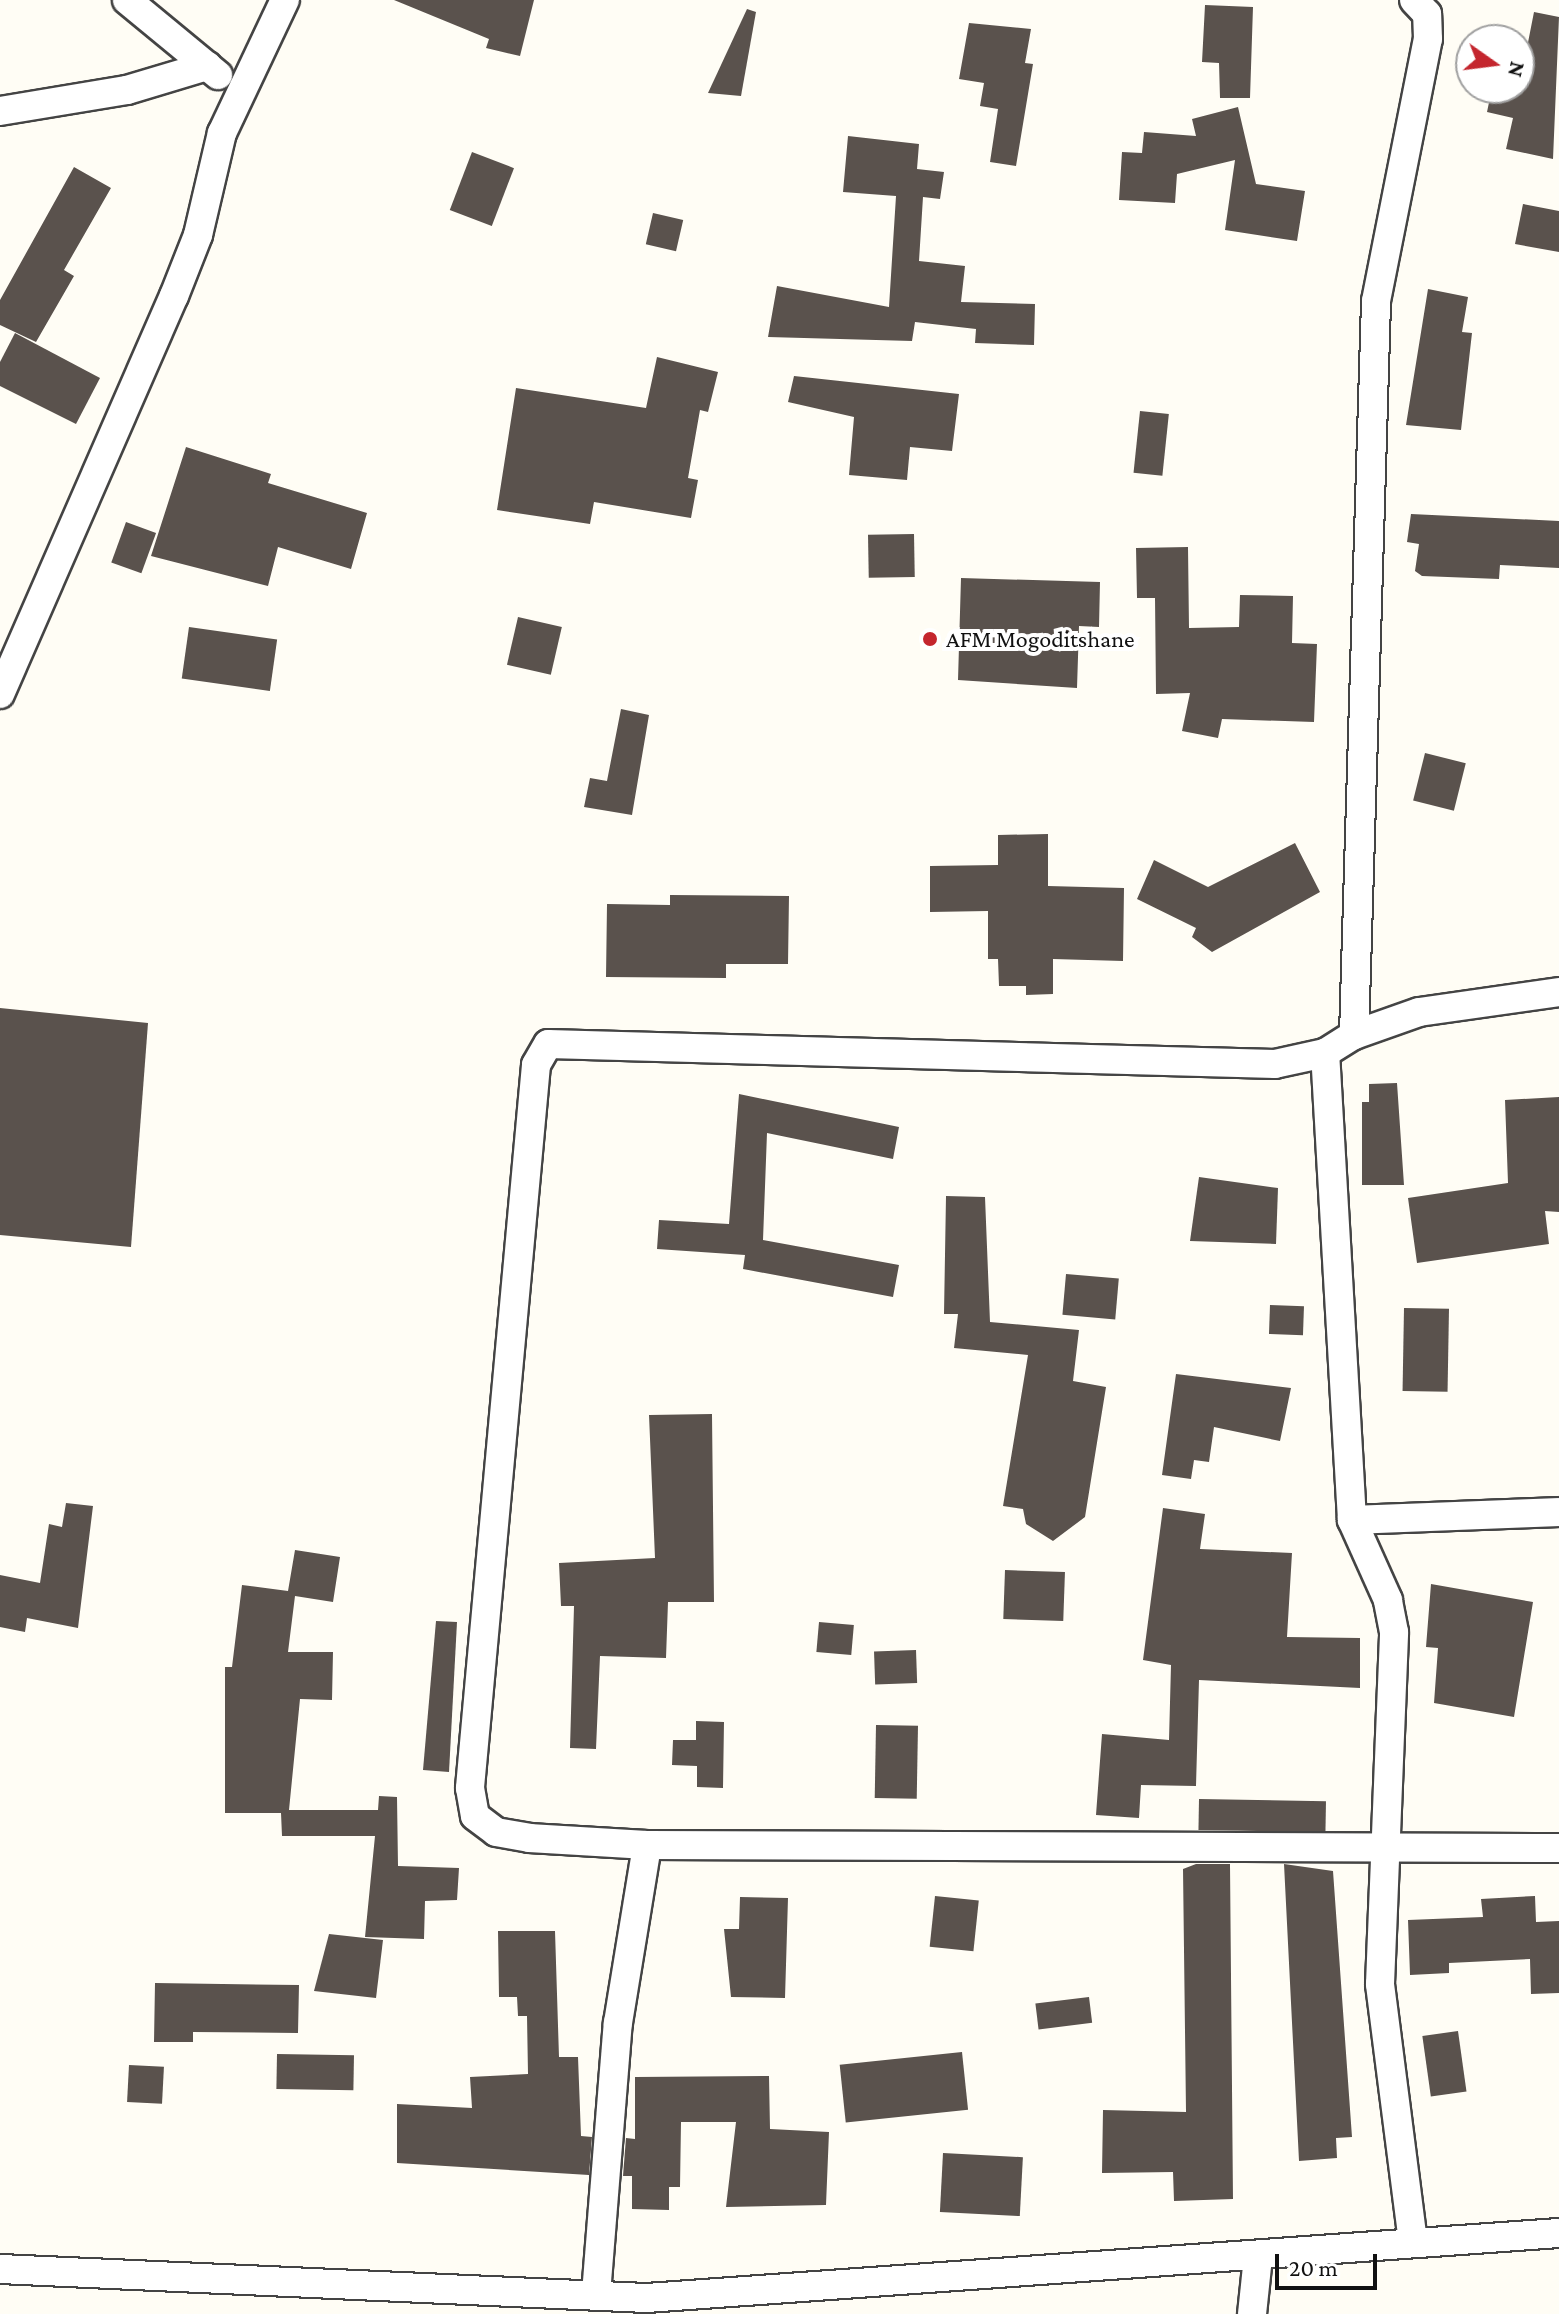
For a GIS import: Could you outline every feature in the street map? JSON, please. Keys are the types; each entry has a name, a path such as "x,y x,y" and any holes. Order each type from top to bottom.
{"street":[{"path":"127,0 240,94"},
{"path":"0,694 194,247 222,133 285,0"},
{"path":"1354,1035 1376,301 1428,39 1427,14 1414,0"},
{"path":"0,111 127,90 207,66"},
{"path":"1559,992 1419,1012 1354,1035 1325,1053 1275,1064 548,1044 536,1065 470,1788 475,1816 496,1832 647,1845 1013,1841 1383,1852 1559,1848"},
{"path":"1325,1053 1352,1520 1388,1600 1394,1632 1380,1984 1413,2242"},
{"path":"1352,1520 1559,1512"},
{"path":"596,2294 618,2023 647,1845"},
{"path":"0,2269 596,2294 712,2295 1559,2233"},
{"path":"1252,2314 1258,2257"}],"building":[{"path":"394,0 534,0 520,56 486,48 489,39"},
{"path":"1205,5 1253,7 1250,98 1220,98 1219,63 1202,62"},
{"path":"747,9 756,12 741,96 708,93"},
{"path":"1534,12 1559,17 1553,159 1506,149 1513,118 1487,112 1489,104 1535,104 1535,24 1532,24"},
{"path":"969,23 1031,29 1025,63 1033,64 1016,166 990,162 998,109 980,106 984,83 959,79"},
{"path":"1238,107 1256,184 1305,191 1297,241 1225,230 1235,160 1177,174 1175,203 1119,200 1122,152 1142,153 1144,132 1196,136 1192,119"},
{"path":"848,136 919,144 917,169 944,172 940,199 923,197 919,261 965,266 961,302 1035,304 1034,345 975,343 976,329 915,322 912,341 768,337 777,286 889,307 896,196 843,192"},
{"path":"472,152 514,168 492,226 450,210"},
{"path":"74,167 111,188 64,270 74,276 36,342 0,325 0,300"},
{"path":"1523,204 1559,211 1559,252 1515,244"},
{"path":"653,213 683,220 676,251 646,244"},
{"path":"1428,289 1468,297 1462,332 1472,333 1461,430 1406,425"},
{"path":"15,333 100,378 76,424 0,386 0,362"},
{"path":"657,357 718,372 708,412 700,410 688,478 698,480 691,518 594,502 590,524 497,510 516,388 646,408"},
{"path":"794,376 959,394 952,451 910,447 907,480 849,475 854,417 788,402"},
{"path":"1140,411 1169,414 1162,476 1134,473"},
{"path":"186,447 271,474 268,483 367,513 351,569 278,547 268,586 151,556"},
{"path":"1411,514 1559,521 1559,568 1500,565 1499,579 1422,576 1415,571 1419,544 1407,542"},
{"path":"126,522 156,533 141,573 111,562"},
{"path":"914,534 915,577 869,578 868,535"},
{"path":"1188,547 1189,628 1239,627 1240,595 1293,596 1292,643 1317,644 1314,722 1222,719 1218,738 1182,731 1190,693 1156,694 1155,598 1137,598 1136,548"},
{"path":"961,578 1100,582 1099,627 1079,626 1077,688 958,680"},
{"path":"518,617 562,627 551,675 507,665"},
{"path":"189,627 277,639 270,691 182,678"},
{"path":"621,709 649,715 632,815 584,807 590,778 607,781"},
{"path":"1425,753 1466,763 1454,811 1413,801"},
{"path":"1048,834 1048,886 1124,888 1123,961 1053,959 1053,994 1026,995 1026,986 999,986 998,959 988,959 988,911 930,912 930,866 998,865 998,835"},
{"path":"1295,843 1320,892 1212,952 1192,937 1196,928 1137,899 1154,860 1208,887"},
{"path":"670,895 789,896 788,964 726,964 726,978 606,977 607,904 670,905"},
{"path":"0,1008 148,1023 131,1247 0,1235"},
{"path":"1397,1083 1404,1185 1362,1185 1362,1102 1369,1102 1369,1084"},
{"path":"739,1094 899,1127 893,1159 767,1133 763,1240 899,1265 893,1297 743,1269 745,1255 657,1249 659,1220 729,1224"},
{"path":"1559,1097 1559,1212 1545,1211 1549,1244 1417,1263 1408,1198 1508,1183 1505,1100"},
{"path":"1199,1177 1278,1188 1276,1244 1190,1241"},
{"path":"946,1196 985,1197 990,1322 1079,1330 1073,1381 1106,1387 1085,1517 1053,1541 1026,1524 1023,1509 1003,1506 1028,1355 954,1348 958,1314 944,1314"},
{"path":"1066,1274 1119,1279 1115,1319 1062,1315"},
{"path":"1270,1305 1304,1306 1303,1335 1269,1334"},
{"path":"1404,1308 1449,1309 1448,1392 1403,1391"},
{"path":"1176,1374 1291,1388 1280,1441 1214,1427 1209,1462 1194,1460 1191,1479 1162,1475"},
{"path":"712,1414 714,1602 668,1602 666,1658 600,1656 596,1749 570,1748 574,1606 561,1606 559,1563 655,1558 649,1415"},
{"path":"66,1503 93,1506 78,1628 27,1618 25,1632 0,1627 0,1575 40,1583 49,1524 62,1527"},
{"path":"1163,1508 1205,1514 1200,1549 1292,1553 1287,1637 1360,1638 1360,1688 1199,1680 1196,1786 1141,1785 1139,1818 1096,1815 1102,1734 1169,1740 1171,1665 1143,1660"},
{"path":"295,1550 340,1557 333,1602 295,1596 288,1652 333,1652 332,1700 300,1699 289,1810 378,1810 379,1796 397,1797 398,1866 459,1868 457,1900 425,1901 424,1939 365,1937 375,1836 282,1836 281,1813 225,1813 225,1667 232,1667 242,1585 288,1591"},
{"path":"1005,1570 1065,1572 1063,1621 1003,1619"},
{"path":"1431,1584 1533,1602 1514,1717 1434,1703 1438,1648 1426,1647"},
{"path":"436,1621 457,1622 449,1772 423,1770"},
{"path":"819,1622 854,1625 851,1655 816,1652"},
{"path":"916,1650 917,1683 875,1684 874,1651"},
{"path":"696,1721 724,1722 723,1788 697,1787 697,1766 672,1765 673,1740 696,1740"},
{"path":"876,1725 918,1726 917,1799 875,1798"},
{"path":"1199,1799 1326,1801 1325,1832 1198,1830"},
{"path":"1196,1864 1230,1864 1233,2199 1174,2201 1173,2172 1102,2173 1103,2110 1186,2112 1183,1869"},
{"path":"1284,1864 1333,1871 1352,2137 1336,2138 1337,2158 1299,2161"},
{"path":"935,1896 979,1901 973,1951 930,1947"},
{"path":"1535,1896 1536,1922 1559,1921 1559,1993 1531,1994 1530,1959 1449,1963 1449,1973 1410,1975 1408,1920 1483,1917 1481,1899"},
{"path":"740,1897 788,1898 785,1998 731,1997 724,1929 739,1929"},
{"path":"498,1931 555,1931 559,2057 578,2057 581,2136 592,2137 589,2175 397,2163 397,2104 472,2108 470,2077 528,2074 527,2016 518,2016 517,1997 499,1997"},
{"path":"329,1934 383,1940 376,1998 314,1991"},
{"path":"155,1983 299,1985 298,2033 193,2032 193,2042 154,2042"},
{"path":"1089,1997 1092,2023 1039,2029 1035,2004"},
{"path":"1458,2031 1466,2091 1431,2096 1422,2036"},
{"path":"962,2052 968,2110 846,2123 840,2065"},
{"path":"277,2054 354,2055 353,2090 276,2089"},
{"path":"129,2065 164,2067 162,2104 127,2102"},
{"path":"769,2076 770,2129 829,2132 826,2205 726,2207 736,2122 681,2122 680,2187 669,2187 669,2210 632,2209 632,2176 623,2176 626,2138 635,2139 635,2077"},
{"path":"943,2153 1023,2157 1020,2216 940,2212"}],"place":[{"name":"AFM Mogoditshane","path":"930,639"}]}
